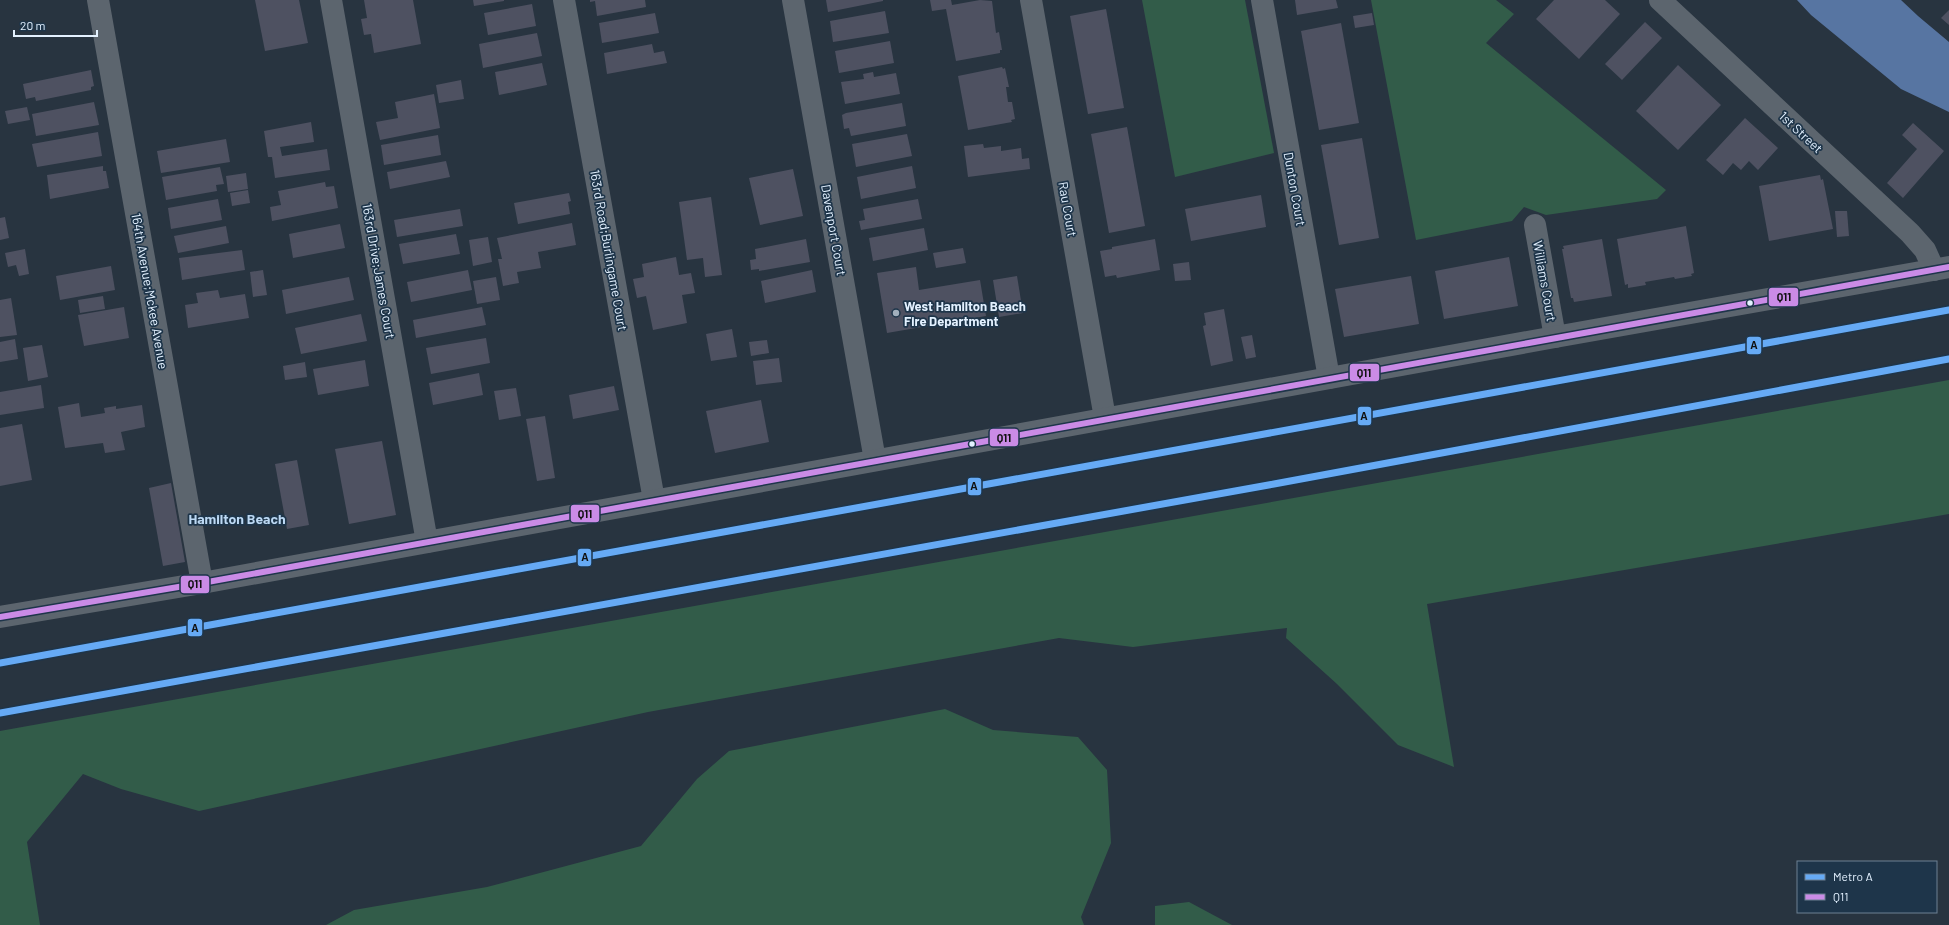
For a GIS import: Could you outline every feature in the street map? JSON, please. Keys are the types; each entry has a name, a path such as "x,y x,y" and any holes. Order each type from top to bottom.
{"street":[{"name":"164th Avenue;Mckee Avenue","path":"98,0 202,583"},
{"name":"163rd Drive;James Court","path":"332,0 427,542"},
{"name":"163rd Road;Burlingame Court","path":"564,0 654,500"},
{"name":"Davenport Court","path":"793,0 875,460"},
{"name":"Rau Court","path":"1031,0 1105,418"},
{"name":"Dunton Court","path":"1262,0 1329,378"},
{"name":"1st Street","path":"1660,0 1910,233 1942,269"},
{"name":"Williams Court","path":"1535,225 1555,336"},
{"path":"0,618 202,583 1555,336 1942,269"}],"green space":[{"path":"1142,0 1245,0 1274,153 1175,177"},
{"path":"1371,0 1496,0 1514,14 1486,43 1666,190 1657,199 1546,215 1524,207 1512,221 1416,240"},
{"path":"1949,380 1949,514 1427,604 1454,767 1398,745 1337,684 1286,638 1287,628 1133,647 1059,638 648,712 199,811 121,789 83,774 27,842 40,925 0,925 0,731"},
{"path":"945,709 993,730 1078,737 1107,770 1111,843 1081,917 1084,925 326,925 354,910 487,887 641,846 697,779 729,751"},
{"path":"1189,902 1232,925 1155,925 1155,906"}],"water":[{"path":"1797,0 1901,0 1949,42 1949,112 1901,89 1811,15"}],"building":[{"path":"255,0 299,0 308,43 265,51"},
{"path":"364,0 413,0 421,44 374,53 371,34 364,35 361,19 367,18"},
{"path":"473,0 504,0 504,1 474,6"},
{"path":"590,0 645,0 646,7 597,16 595,1 590,2"},
{"path":"826,0 883,0 883,1 828,12"},
{"path":"930,0 951,0 952,5 980,0 992,1 996,33 999,32 1002,50 1000,50 1000,53 956,61 946,9 932,11"},
{"path":"1295,0 1336,0 1338,8 1297,15"},
{"path":"1554,0 1605,0 1620,14 1579,59 1536,19"},
{"path":"532,4 536,26 488,35 484,13"},
{"path":"1106,9 1124,108 1088,114 1070,16"},
{"path":"1949,10 1949,25 1941,18"},
{"path":"885,11 889,33 833,42 830,21"},
{"path":"655,13 659,33 602,43 599,23"},
{"path":"1372,13 1374,25 1355,28 1353,16"},
{"path":"1645,22 1662,38 1622,80 1605,64"},
{"path":"1341,23 1359,123 1319,130 1301,31"},
{"path":"537,33 542,56 483,68 479,44"},
{"path":"890,41 894,63 839,73 835,51"},
{"path":"652,44 654,53 664,51 667,63 607,74 604,53"},
{"path":"542,63 547,85 499,95 495,72"},
{"path":"1678,65 1721,105 1678,150 1636,111"},
{"path":"1002,67 1003,69 1005,68 1009,87 1006,87 1008,102 1012,102 1015,119 1011,120 1012,122 968,130 958,76"},
{"path":"91,70 94,86 91,87 91,90 36,101 35,97 26,99 23,84"},
{"path":"873,72 874,77 896,73 900,94 845,104 841,82 864,79 863,74"},
{"path":"461,80 464,99 439,103 436,85"},
{"path":"434,94 440,128 380,140 376,122 398,118 395,102"},
{"path":"94,102 99,125 36,136 32,114"},
{"path":"902,103 906,126 851,136 849,128 844,129 842,115 846,113"},
{"path":"27,107 30,120 8,124 5,111"},
{"path":"1745,118 1778,148 1758,170 1749,161 1741,170 1733,163 1723,175 1706,160"},
{"path":"311,122 314,142 280,147 282,156 327,149 330,170 275,178 272,157 268,157 264,131"},
{"path":"1913,123 1944,151 1903,198 1887,183 1917,149 1902,135"},
{"path":"1127,127 1145,226 1109,233 1091,134"},
{"path":"98,132 102,156 37,167 32,144"},
{"path":"907,134 912,156 856,167 852,144"},
{"path":"438,135 441,155 384,165 381,145"},
{"path":"1362,138 1379,238 1339,245 1321,145"},
{"path":"226,139 230,162 161,173 157,151"},
{"path":"983,144 984,148 1001,146 1001,151 1021,148 1022,159 1029,158 1030,169 968,177 964,146"},
{"path":"446,161 450,177 390,189 387,172"},
{"path":"103,166 103,171 106,171 109,188 50,199 47,175"},
{"path":"912,166 916,188 861,199 857,177"},
{"path":"220,167 224,184 216,185 217,191 166,200 162,177"},
{"path":"793,169 803,216 760,225 749,178"},
{"path":"246,173 248,189 228,192 226,176"},
{"path":"1820,175 1821,180 1823,179 1833,229 1769,241 1759,186"},
{"path":"325,182 326,187 334,186 338,208 272,221 270,207 281,205 278,191"},
{"path":"248,190 250,203 232,206 230,193"},
{"path":"569,193 571,201 568,202 570,214 518,224 514,203"},
{"path":"1261,195 1266,227 1191,241 1185,209"},
{"path":"711,197 722,275 705,277 703,258 687,260 679,202"},
{"path":"218,199 222,220 171,229 168,208"},
{"path":"918,199 922,219 861,230 859,221 865,220 863,209"},
{"path":"460,209 463,226 397,237 394,220"},
{"path":"1835,211 1847,211 1849,236 1837,237"},
{"path":"5,217 9,238 0,240 0,218"},
{"path":"572,223 576,245 538,252 541,268 517,272 519,283 503,286 498,259 502,259 497,238"},
{"path":"340,224 345,248 293,258 289,234"},
{"path":"226,226 229,243 178,253 174,236"},
{"path":"1686,226 1694,273 1691,274 1692,276 1675,279 1674,277 1645,282 1646,285 1628,288 1628,284 1625,285 1617,239"},
{"path":"924,228 928,250 873,261 869,238"},
{"path":"456,234 460,254 403,264 399,244"},
{"path":"488,237 492,262 473,266 469,240"},
{"path":"806,239 810,262 759,271 759,269 751,270 750,260 756,259 755,249"},
{"path":"1155,239 1160,270 1117,278 1116,275 1105,277 1100,251 1112,249 1112,247"},
{"path":"1602,239 1612,296 1574,302 1573,298 1571,298 1562,249 1564,249 1563,246"},
{"path":"963,248 966,263 936,268 933,253"},
{"path":"25,249 29,274 19,276 16,265 8,267 5,253"},
{"path":"242,250 245,270 182,280 179,258"},
{"path":"676,257 679,275 691,273 695,293 682,295 687,323 653,330 646,296 637,298 633,279 644,277 642,264"},
{"path":"1509,257 1518,306 1444,319 1435,271"},
{"path":"1189,262 1191,280 1175,281 1173,264"},
{"path":"111,266 115,290 60,300 56,276"},
{"path":"916,267 919,290 980,280 986,316 887,333 877,273"},
{"path":"263,270 267,295 253,297 250,272"},
{"path":"468,270 472,290 411,302 407,282"},
{"path":"812,270 816,292 765,303 761,281"},
{"path":"1017,276 1023,313 999,317 993,280"},
{"path":"1411,276 1419,324 1344,337 1335,289"},
{"path":"349,277 354,300 286,314 282,290"},
{"path":"496,277 500,300 477,304 473,281"},
{"path":"218,290 220,298 245,294 249,318 188,328 185,305 198,303 196,293"},
{"path":"103,296 105,309 80,313 78,300"},
{"path":"11,298 17,335 0,337 0,300"},
{"path":"124,307 129,338 84,346 78,315"},
{"path":"482,307 486,325 416,338 413,320"},
{"path":"1224,309 1233,361 1211,366 1203,326 1206,325 1204,313"},
{"path":"361,314 367,341 301,354 295,328"},
{"path":"732,329 737,357 711,361 706,334"},
{"path":"1252,335 1256,357 1246,359 1241,337"},
{"path":"486,338 490,363 431,374 426,348"},
{"path":"15,339 18,359 0,362 0,342"},
{"path":"767,340 769,353 751,356 749,342"},
{"path":"42,345 48,377 28,381 23,348"},
{"path":"779,358 782,382 756,385 753,361"},
{"path":"365,360 369,386 318,395 313,369"},
{"path":"305,362 307,377 285,380 283,366"},
{"path":"479,373 483,395 433,405 429,383"},
{"path":"41,385 44,408 0,415 0,392"},
{"path":"614,386 619,410 573,419 569,395"},
{"path":"516,388 521,416 499,420 494,391"},
{"path":"761,400 769,442 715,453 706,411"},
{"path":"79,403 81,417 105,413 104,408 116,406 116,409 142,405 145,427 121,432 125,450 105,453 103,443 65,448 58,407"},
{"path":"545,416 555,478 537,481 526,419"},
{"path":"22,424 32,480 0,486 0,428"},
{"path":"382,441 396,515 349,524 335,449"},
{"path":"297,460 309,525 287,529 275,464"},
{"path":"171,483 185,562 163,566 149,488"}],"metro line":[{"name":"A","path":"0,663 1949,310"},
{"name":"A","path":"0,713 1274,484 1949,359"}],"transit line":[{"name":"Q11","path":"0,617 202,583 1949,267"}],"place":[{"name":"West Hamilton Beach Fire Department","path":"896,313"}],"district":[{"name":"Hamilton Beach","path":"237,518"}]}
